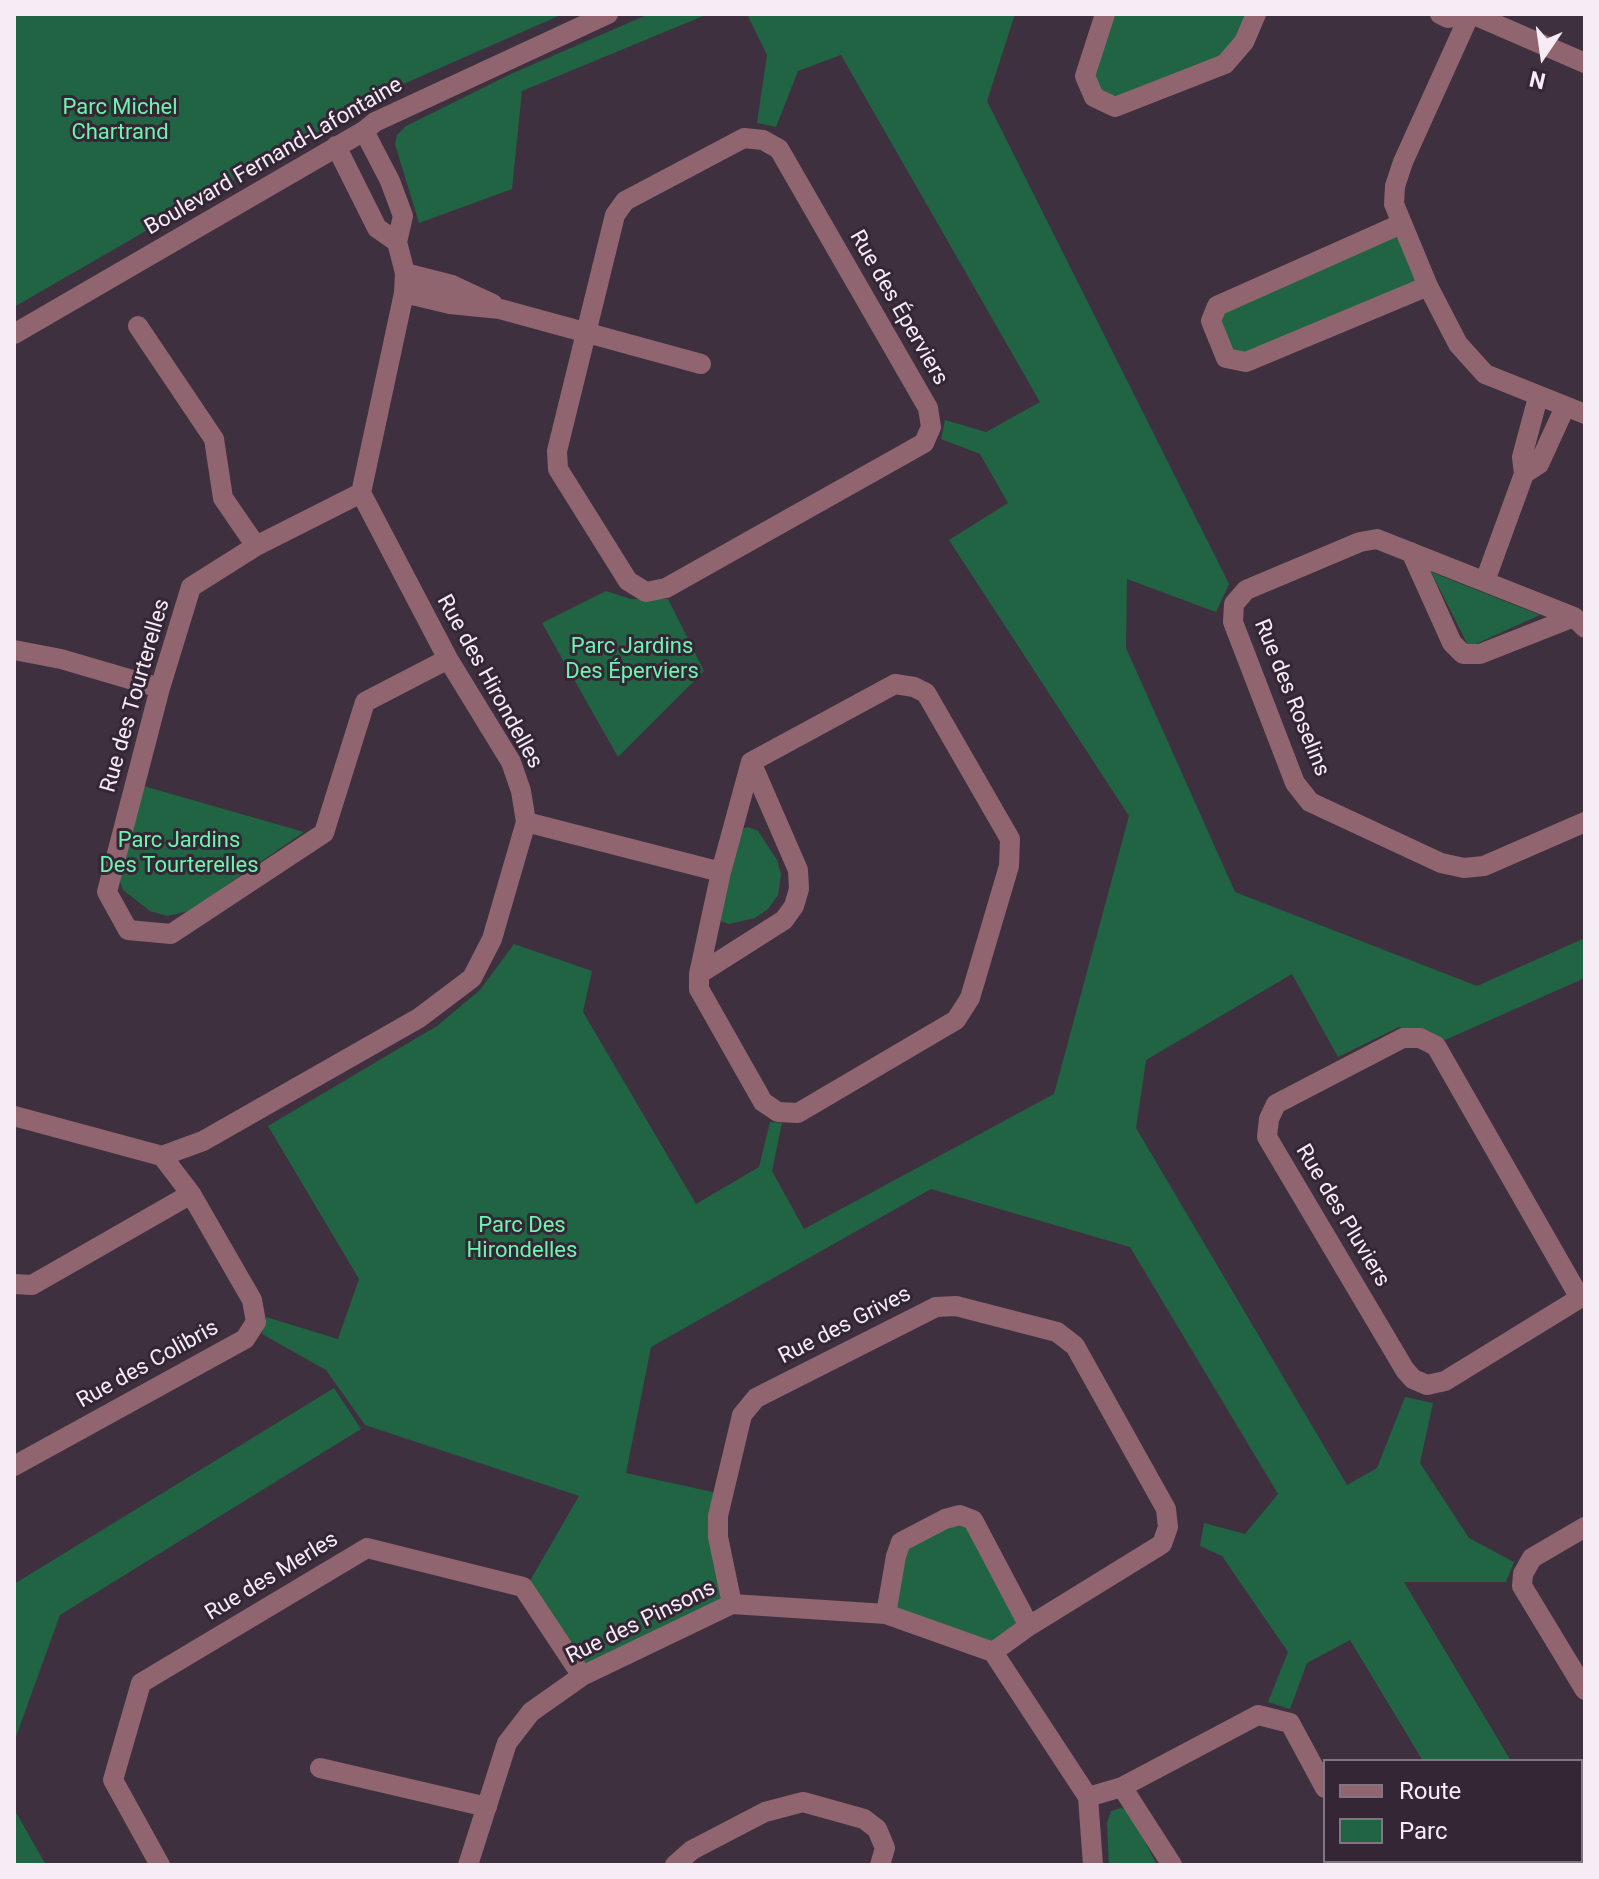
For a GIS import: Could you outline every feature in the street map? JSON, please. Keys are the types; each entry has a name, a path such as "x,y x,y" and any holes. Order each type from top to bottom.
{"street":[{"name":"Boulevard Fernand-Lafontaine","path":"14,334 375,122 608,14"},
{"path":"1105,14 1085,76 1094,97 1115,107 1225,64 1244,42 1256,14"},
{"path":"1440,14 1448,18 1470,14 1585,63"},
{"path":"1470,14 1403,162 1395,186 1394,204 1428,286 1458,344 1485,374 1585,414"},
{"path":"361,493 404,283 397,242 403,216 390,181 364,131"},
{"name":"Rue des Éperviers","path":"744,138 763,140 779,149 928,408 931,427 924,443 666,588 646,592 628,581 558,469 557,451 586,333 615,215 625,201 744,138"},
{"path":"336,146 377,228 397,242"},
{"path":"1401,224 1217,306 1211,321 1226,358 1246,362 1428,286"},
{"path":"404,283 450,304 500,309 701,364"},
{"path":"138,326 214,439 223,498 256,546"},
{"path":"1485,581 1524,474 1522,457 1538,397"},
{"path":"1524,474 1539,464 1565,407"},
{"name":"Rue des Tourterelles","path":"361,493 256,546 191,587 160,688 107,892 128,930 171,934 324,833 365,702 448,659"},
{"name":"Rue des Hirondelles","path":"162,1156 203,1141 419,1018 472,978 492,939 526,822 521,791 511,762 448,659 361,493"},
{"name":"Rue des Roselins","path":"1579,623 1485,581 1377,539 1360,542 1246,590 1234,604 1233,622 1295,783 1310,802 1441,863 1464,868 1484,866 1585,822"},
{"name":"Rue des Roselins","path":"1411,552 1452,643 1463,654 1480,654 1579,623"},
{"path":"14,650 61,659 160,688"},
{"path":"895,684 914,687 926,693 1010,839 1009,866 970,998 956,1020 798,1113 778,1112 763,1102 699,989 699,974 721,872 751,762 895,684"},
{"path":"699,974 784,920 794,906 799,889 798,870 751,762"},
{"path":"526,822 721,872"},
{"name":"Rue des Pluviers","path":"1403,1038 1420,1038 1436,1046 1582,1296 1445,1381 1427,1385 1413,1379 1267,1137 1269,1119 1276,1104 1403,1038"},
{"path":"14,1116 162,1156"},
{"name":"Rue des Colibris","path":"14,1466 245,1339 256,1322 252,1300 191,1194 162,1156"},
{"path":"14,1284 32,1285 191,1194"},
{"name":"Rue des Grives","path":"732,1604 718,1537 718,1516 742,1415 756,1398 936,1307 956,1306 1057,1332 1075,1346 1166,1509 1168,1527 1162,1544 1029,1626"},
{"path":"886,1614 901,1542 945,1519 960,1515 973,1520 1029,1626 993,1652 1088,1797 1093,1865"},
{"path":"1585,1527 1532,1558 1523,1574 1522,1586 1585,1690"},
{"name":"Rue des Merles","path":"160,1865 113,1780 141,1683 367,1548 523,1587 582,1676"},
{"name":"Rue des Pinsons","path":"468,1865 507,1743 531,1712 582,1676 732,1604 886,1614 993,1652"},
{"path":"1088,1797 1122,1787 1258,1715 1290,1723 1323,1784"},
{"path":"320,1768 487,1807"},
{"path":"1122,1787 1172,1865"},
{"path":"675,1865 692,1850 765,1812 803,1802 864,1819 877,1829 885,1848 880,1865"}],"green space":[{"name":"Parc Michel Chartrand","path":"14,14 563,14 392,89 14,307"},
{"path":"649,14 708,14 522,91 512,189 419,223 395,144 397,135 406,126 511,74"},
{"name":"Parc Des Hirondelles","path":"747,14 1015,14 987,101 1229,584 1216,612 1127,579 1126,648 1235,892 1477,986 1585,938 1585,978 1445,1040 1399,1027 1338,1057 1292,974 1146,1060 1136,1128 1347,1485 1377,1468 1405,1397 1433,1403 1420,1463 1469,1538 1514,1562 1506,1582 1404,1582 1510,1759 1422,1759 1350,1640 1307,1663 1290,1709 1268,1702 1288,1652 1222,1556 1200,1546 1204,1523 1245,1534 1278,1494 1130,1247 931,1189 651,1347 626,1473 717,1493 708,1530 727,1602 583,1671 527,1586 579,1496 365,1425 326,1370 262,1334 266,1317 338,1339 359,1279 268,1126 437,1026 480,990 514,944 592,971 583,1012 696,1204 759,1167 770,1122 782,1123 772,1171 804,1229 1054,1094 1129,816 949,540 1008,503 980,454 941,439 945,420 986,432 1040,402 841,55 798,71 776,127 757,123 767,55"},
{"path":"1105,14 1256,14 1225,64 1115,107 1085,76"},
{"path":"1401,224 1428,286 1246,362 1226,358 1217,306"},
{"path":"1431,572 1540,615 1469,647"},
{"name":"Parc Jardins Des Éperviers","path":"606,591 631,599 668,599 704,671 618,757 542,623"},
{"name":"Parc Jardins Des Tourterelles","path":"140,785 304,832 189,911 167,916 150,911 123,890 118,876"},
{"path":"748,827 758,831 777,860 781,874 778,895 768,909 755,918 729,924 718,920 736,830"},
{"path":"334,1388 361,1429 60,1615 14,1742 14,1584"},
{"path":"947,1523 971,1523 1024,1624 992,1648 890,1612 905,1544"},
{"path":"1121,1808 1129,1811 1157,1865 1109,1865 1107,1823 1111,1811"},
{"path":"14,1809 46,1865 14,1865"}]}
